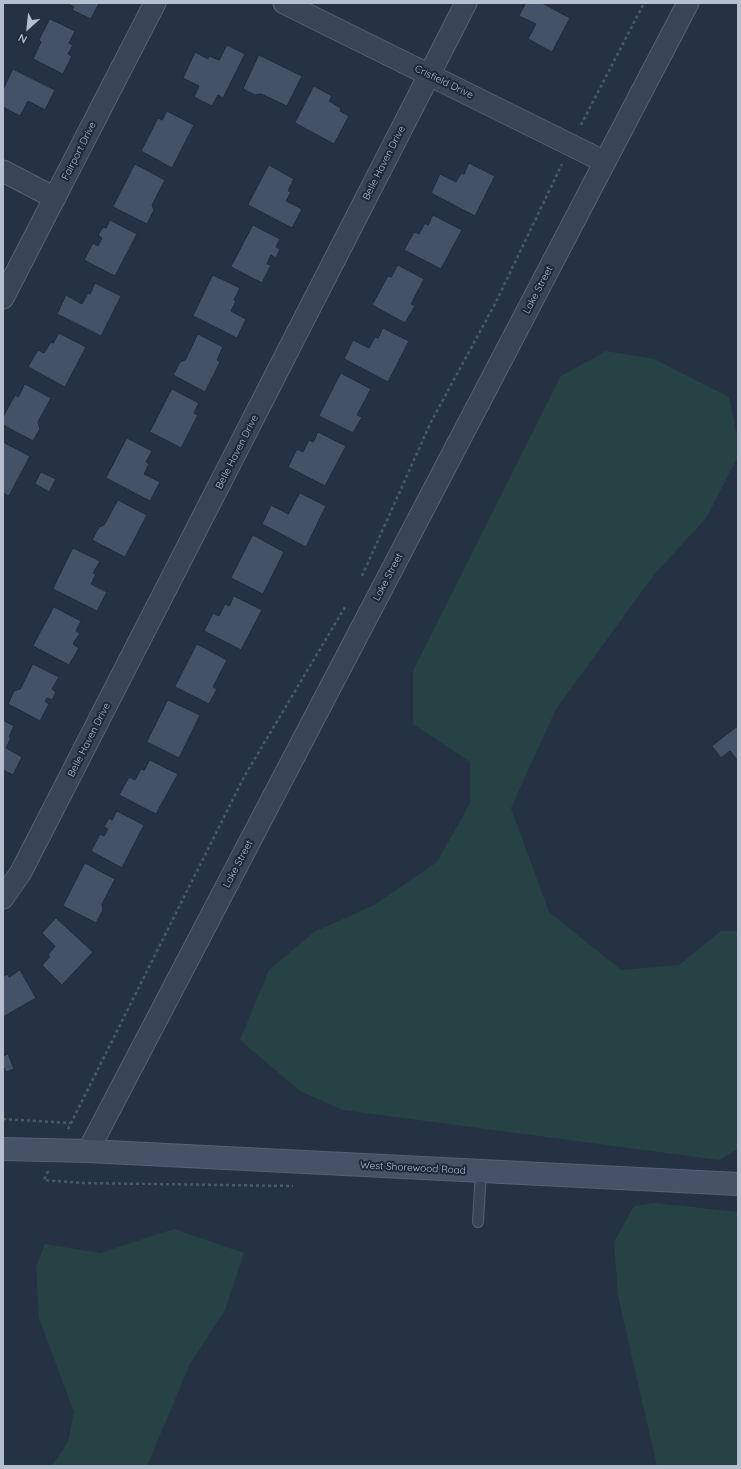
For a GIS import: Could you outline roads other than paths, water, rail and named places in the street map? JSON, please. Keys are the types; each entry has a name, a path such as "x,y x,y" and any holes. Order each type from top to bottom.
{"main road":[{"name":"West Shorewood Road","path":"3,1149 88,1151 738,1184"}],"street":[{"name":"Fairport Drive","path":"3,298 155,3"},
{"name":"Crisfield Drive","path":"284,3 605,162"},
{"name":"Belle Haven Drive","path":"3,898 21,872 466,3"},
{"name":"Lake Street","path":"88,1151 688,3"},
{"path":"3,171 55,198"}],"lane":[{"path":"478,1222 481,1171"}]}
